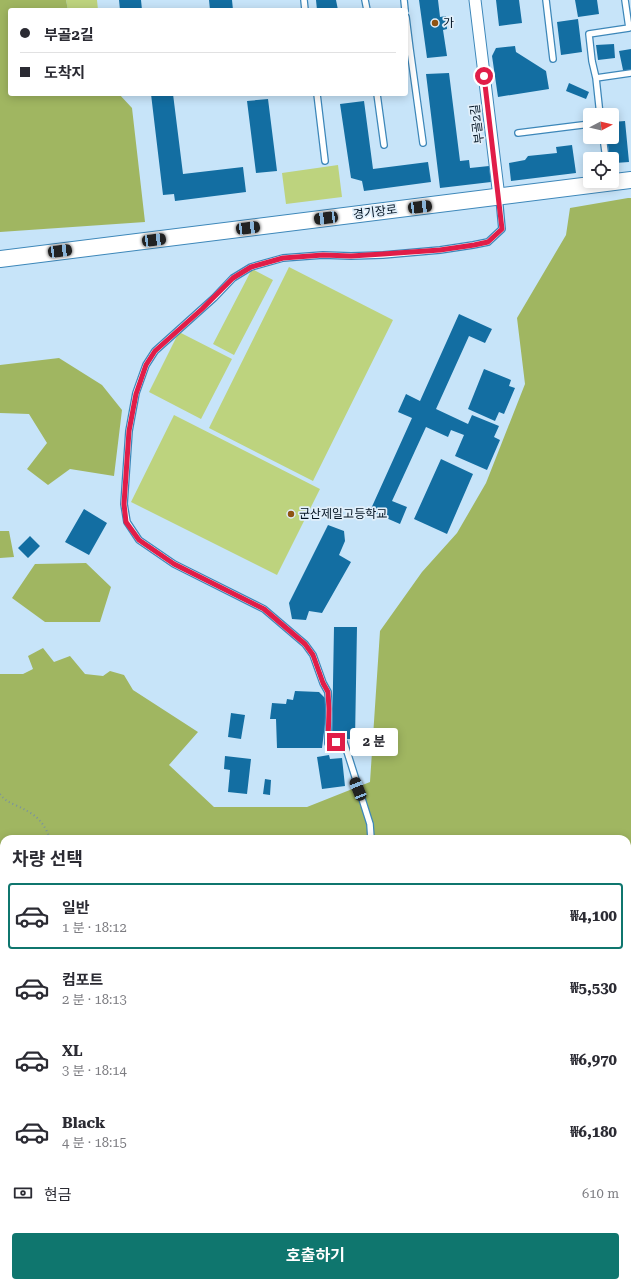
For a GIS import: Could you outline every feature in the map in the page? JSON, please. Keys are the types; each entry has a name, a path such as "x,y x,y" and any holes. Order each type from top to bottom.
{"street":[{"name":"부골2길","path":"476,0 499,197"},
{"name":"경기장로","path":"619,181 631,180"},
{"name":"경기장로","path":"0,259 583,186"}],"lane":[{"path":"546,0 553,59"},
{"path":"599,108 589,34 629,28 625,0"},
{"path":"408,49 423,143"},
{"path":"596,78 631,73"},
{"path":"317,96 325,161"},
{"path":"377,96 384,145"},
{"path":"518,133 583,125"},
{"path":"371,835 370,824 344,742 328,743 328,692 323,683 313,655 305,644 264,609 174,564 139,540 126,522 124,497 129,431 136,394 146,365 155,351 202,309 233,278 251,267 283,258 323,255 377,255 440,250 488,242 502,229 499,197"}],"path":[{"path":"0,794 4,799 34,814 48,835"}],"green space":[{"path":"0,0 66,0 68,8 8,8 8,96 121,96 132,108 145,222 0,232"},
{"path":"66,0 97,0 98,8 68,8"},
{"path":"338,165 342,197 286,204 282,173"},
{"path":"631,198 631,835 0,835 0,674 23,674 33,669 28,656 43,648 54,662 70,656 85,674 103,676 110,671 124,675 133,690 198,732 169,765 214,807 307,807 370,782 380,631 422,572 457,533 486,483 525,384 517,318 566,235 570,208"},
{"path":"289,267 393,320 313,481 209,428"},
{"path":"252,269 273,280 234,355 213,344"},
{"path":"179,332 232,359 201,419 149,392"},
{"path":"59,358 102,385 122,410 114,476 70,469 48,485 27,469 47,443 29,414 0,413 0,365"},
{"path":"174,415 320,489 277,575 131,502"},
{"path":"0,531 9,531 14,557 0,558"},
{"path":"86,563 111,587 100,622 45,622 12,598 35,564"}],"building":[{"path":"119,0 141,0 142,8 120,8"},
{"path":"209,0 232,0 233,8 210,8"},
{"path":"316,0 336,0 338,8 317,8"},
{"name":"가","path":"419,0 438,0 440,17 446,16 447,29 443,30 447,56 427,58"},
{"path":"496,0 519,0 522,23 499,26"},
{"path":"575,0 597,0 599,14 578,17"},
{"path":"578,19 582,52 561,55 557,22"},
{"path":"614,44 615,58 598,60 596,45"},
{"path":"515,46 516,52 546,71 549,89 498,97 492,56 496,48"},
{"path":"631,49 631,70 623,70 619,51"},
{"path":"449,73 460,161 469,160 470,168 489,166 491,182 440,188 426,74"},
{"path":"569,83 589,92 586,99 566,91"},
{"path":"151,96 173,96 183,174 243,167 246,192 175,201 174,194 163,195"},
{"path":"268,99 277,171 256,173 247,101"},
{"path":"364,101 373,169 428,162 431,182 364,191 362,181 351,178 340,104"},
{"path":"619,121 625,121 629,162 619,163 619,152 609,152 608,144 619,144"},
{"path":"572,145 576,173 511,181 509,163 525,160 528,156 557,153 556,147"},
{"path":"459,314 492,329 485,343 469,336 436,409 468,424 472,415 499,426 494,437 500,440 487,470 455,456 464,435 451,430 448,437 426,427 392,501 407,507 400,524 370,511 412,418 398,412 406,394 420,401"},
{"path":"484,369 511,380 509,386 515,388 504,414 499,412 495,421 468,409"},
{"path":"441,459 473,474 447,534 414,519"},
{"path":"84,509 107,523 89,555 65,542"},
{"path":"328,525 344,531 345,541 339,555 351,562 322,613 309,611 306,620 292,619 289,603"},
{"path":"30,536 40,546 28,558 18,548"},
{"path":"334,627 357,627 355,739 332,739"},
{"path":"295,691 319,692 325,698 325,724 322,748 277,748 276,719 270,719 272,703 286,704 287,699 293,700"},
{"path":"231,713 245,715 241,739 228,737"},
{"path":"329,755 330,759 342,758 345,786 322,789 317,757"},
{"path":"225,756 251,759 247,794 228,792 230,770 224,769"},
{"path":"265,779 271,780 270,795 263,794"}],"place":[{"name":"가","path":"435,23"},
{"name":"군산제일고등학교","path":"291,514"}],"route":[{"path":"336,742 328,743 328,692 323,683 313,655 305,644 264,609 174,564 139,540 126,522 124,504 129,431 136,394 146,365 155,351 214,298 233,278 251,267 283,258 323,255 351,256 440,250 488,242 502,229 484,76"}]}
